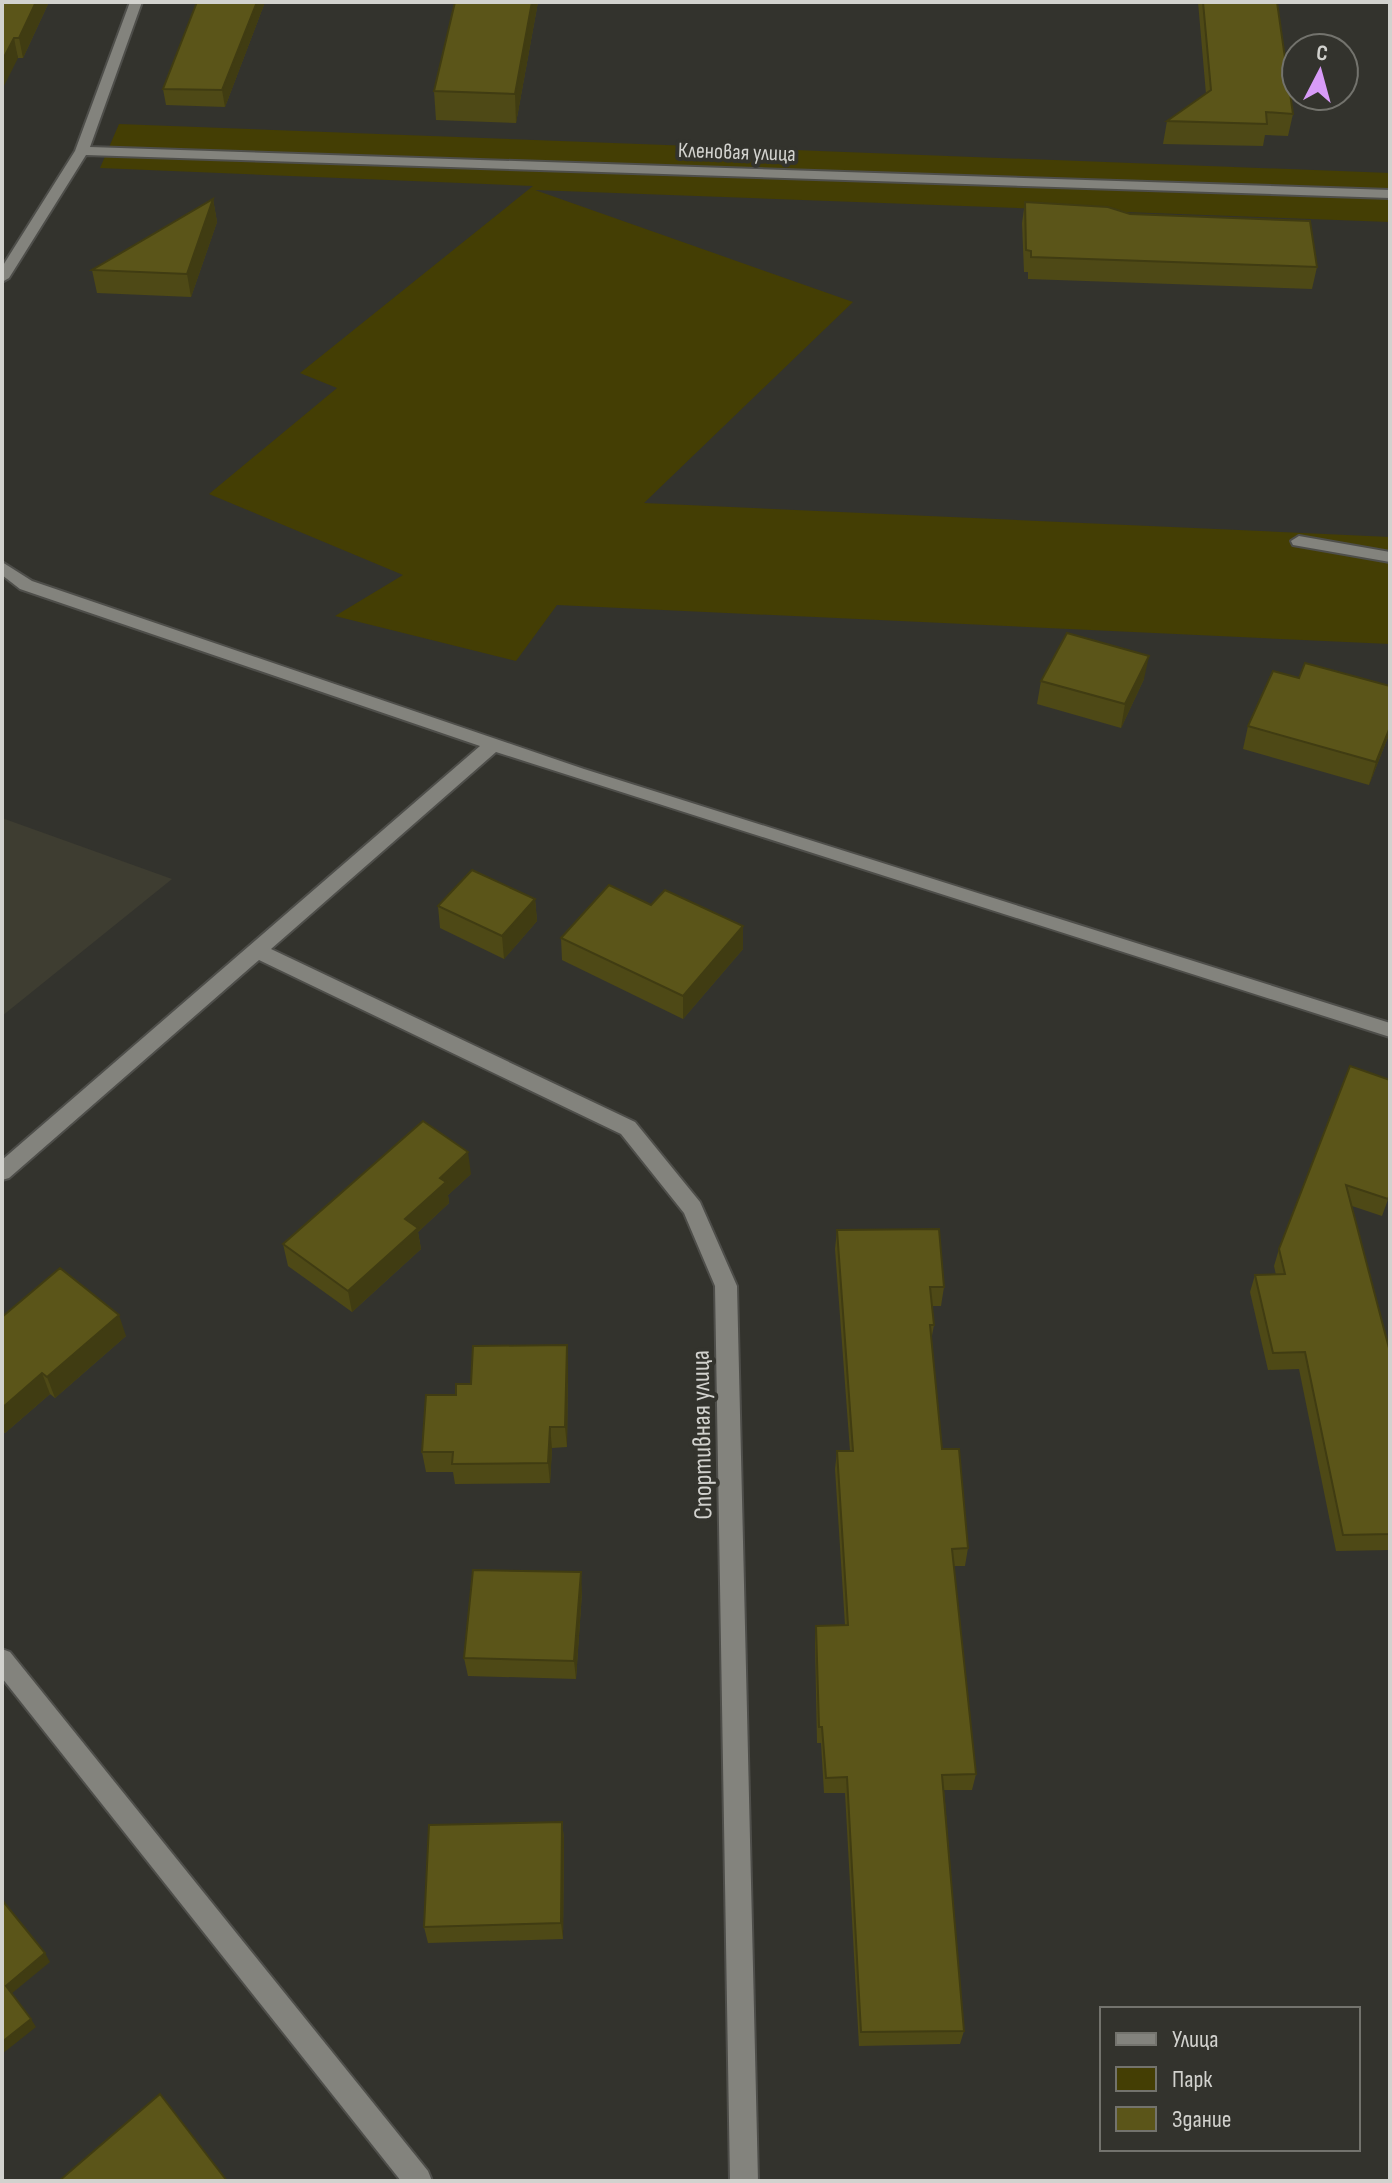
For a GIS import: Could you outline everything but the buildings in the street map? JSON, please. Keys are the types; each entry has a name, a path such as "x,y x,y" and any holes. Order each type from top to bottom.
{"street":[{"path":"2,278 82,151 136,2"},
{"name":"Кленовая улица","path":"82,151 1390,194"},
{"path":"1299,541 1390,557"},
{"path":"2,567 26,585 608,783 1390,1030"},
{"path":"2,1172 494,744"},
{"name":"Спортивная улица","path":"258,951 628,1128 693,1208 726,1286 744,2181"},
{"path":"2,1660 418,2181"}],"shaded area":[{"path":"2,818 172,879 2,1016"}],"green space":[{"path":"119,124 1390,173 1390,222 535,190 853,302 644,503 1390,537 1390,644 557,605 516,661 335,616 403,575 209,494 337,388 300,373 533,186 100,168"}]}
